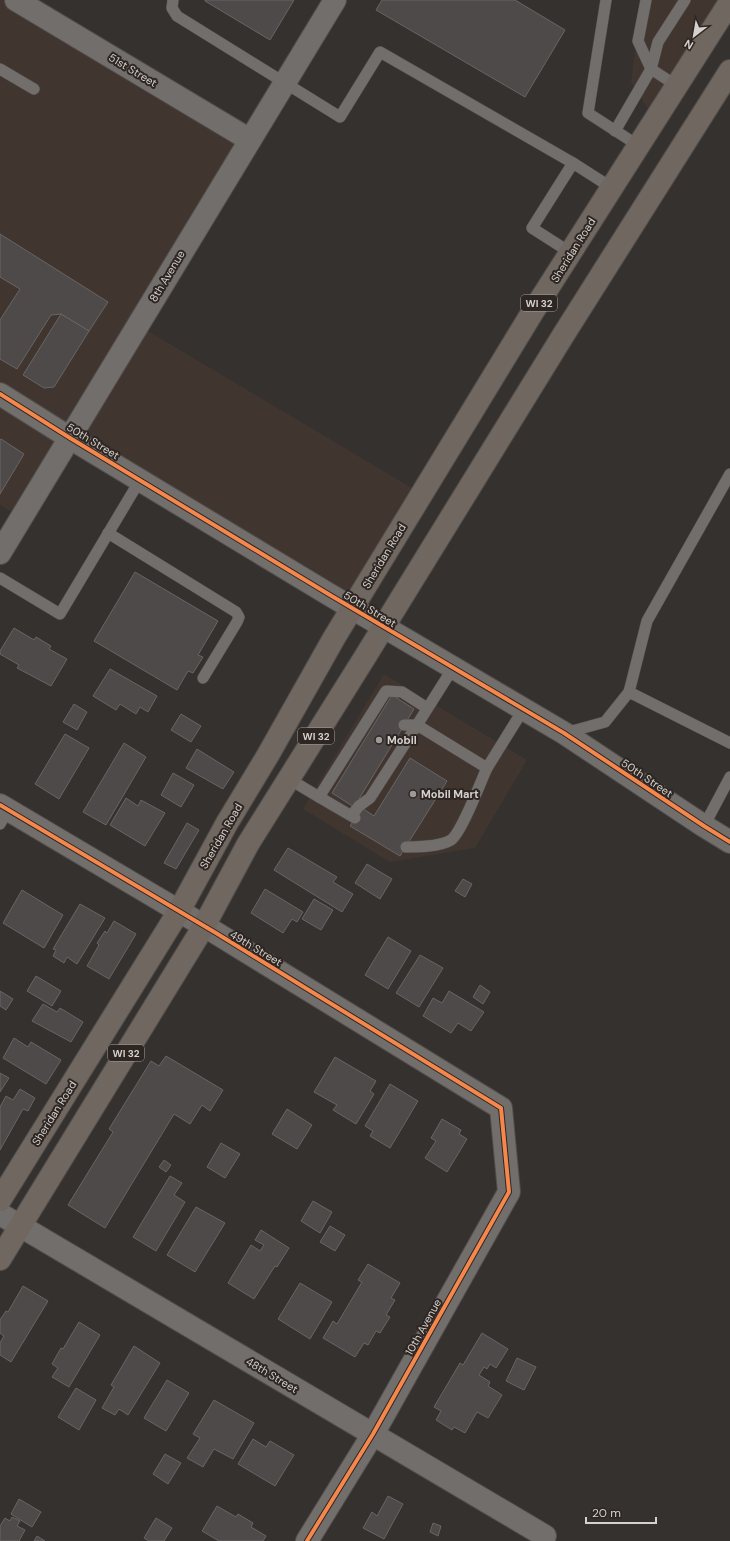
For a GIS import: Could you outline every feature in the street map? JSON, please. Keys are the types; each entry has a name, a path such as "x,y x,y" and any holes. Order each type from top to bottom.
{"main road":[{"name":"Sheridan Road","path":"0,1200 179,911 227,823 352,608 571,252 730,2"},
{"name":"WI 32","path":"0,1259 204,926 248,844 564,334 730,71"}],"street":[{"name":"51st Street","path":"16,0 250,140"},
{"name":"8th Avenue","path":"0,553 335,0"},
{"name":"50th Street","path":"0,394 70,438 383,627 564,733 704,826 728,838"},
{"name":"49th Street","path":"3,813 179,911 501,1108"},
{"name":"10th Avenue","path":"307,1541 373,1434 509,1192 501,1108"},
{"name":"48th Street","path":"0,1214 545,1536"}],"lane":[{"path":"173,0 172,8 177,16 340,117 380,52 572,163 612,188"},
{"path":"606,0 588,113 638,146"},
{"path":"646,0 638,41 650,69 677,86"},
{"path":"615,131 650,69 658,42 685,0"},
{"path":"0,69 34,90"},
{"path":"571,252 532,228 572,163"},
{"path":"564,733 605,722 629,692 647,621 730,474"},
{"path":"0,578 60,614 140,480"},
{"path":"108,533 236,612 239,617 237,622 203,678"},
{"path":"289,780 354,817 359,806 370,798 377,778 392,755 416,725 453,668"},
{"path":"319,797 336,777 351,754 368,727 386,691 402,692 427,708"},
{"path":"629,692 730,743"},
{"path":"406,847 439,844 452,839 463,823 487,768 523,710"},
{"path":"404,725 416,725 487,768"},
{"path":"704,826 730,777"}],"shaded area":[{"path":"0,0 16,0 250,140 138,325 422,494 352,608 70,438 21,517 0,505"},
{"path":"642,0 730,0 655,120 631,82"},
{"path":"384,674 527,760 475,848 390,862 303,809"}],"building":[{"path":"205,0 294,0 270,40"},
{"path":"382,0 515,0 565,30 525,97 376,10"},
{"path":"0,234 108,302 89,331 61,314 51,315 17,369 0,359 0,320 20,289 0,277"},
{"path":"61,314 89,331 54,387 44,388 23,375"},
{"path":"1,439 24,454 0,494 0,440"},
{"path":"135,572 218,621 198,655 203,657 193,673 188,671 177,690 94,641"},
{"path":"14,628 34,640 36,637 51,646 49,649 67,659 51,686 17,668 19,665 0,654 0,651"},
{"path":"110,669 157,696 148,712 140,707 136,714 120,704 116,710 93,696"},
{"name":"Mobil","path":"392,695 414,709 354,807 332,793"},
{"path":"74,704 87,712 77,730 63,722"},
{"path":"181,714 201,726 191,742 171,730"},
{"path":"65,734 89,748 59,799 35,784"},
{"path":"124,743 146,757 106,825 83,812"},
{"path":"197,749 234,772 223,789 186,768"},
{"name":"Mobil Mart","path":"410,758 447,781 400,856 350,826 362,808 374,816"},
{"path":"173,773 194,785 181,807 161,795"},
{"path":"126,798 138,806 141,800 165,813 145,846 110,825"},
{"path":"187,823 199,830 176,869 164,863"},
{"path":"288,848 337,877 333,882 353,894 342,912 274,870"},
{"path":"367,864 392,879 380,899 355,883"},
{"path":"463,879 472,884 465,897 455,891"},
{"path":"265,889 303,912 297,922 292,919 283,933 251,913"},
{"path":"22,890 63,915 44,948 3,923"},
{"path":"314,899 333,910 321,930 302,919"},
{"path":"80,904 105,918 77,964 67,957 64,963 53,956 56,950 53,949"},
{"path":"114,921 136,934 109,979 87,966 99,945 97,943 105,931 107,933"},
{"path":"388,937 411,951 388,989 365,975"},
{"path":"420,955 443,968 419,1007 396,993"},
{"path":"36,976 61,991 52,1006 27,991"},
{"path":"480,985 490,992 483,1004 473,997"},
{"path":"0,991 13,999 6,1010 0,1006"},
{"path":"449,991 484,1012 471,1031 458,1023 451,1033 423,1016 433,998 442,1003"},
{"path":"43,1004 57,1012 60,1008 83,1022 71,1042 32,1021"},
{"path":"14,1038 28,1047 31,1042 61,1060 46,1084 3,1058"},
{"path":"166,1056 223,1090 210,1111 202,1105 190,1124 174,1114 105,1228 68,1205 113,1132 109,1129 151,1061 159,1066"},
{"path":"335,1057 376,1081 370,1091 374,1094 356,1124 333,1110 337,1105 314,1092"},
{"path":"0,1073 9,1078 0,1092"},
{"path":"390,1084 418,1101 390,1148 370,1136 373,1131 365,1126"},
{"path":"20,1089 35,1098 28,1111 23,1109 0,1150 0,1107 6,1096 13,1100"},
{"path":"287,1109 312,1125 297,1149 272,1134"},
{"path":"442,1119 461,1130 459,1134 467,1139 447,1172 425,1158 436,1141 431,1138"},
{"path":"221,1143 240,1154 225,1178 207,1167"},
{"path":"164,1160 171,1165 166,1172 159,1167"},
{"path":"170,1176 182,1183 174,1195 185,1202 156,1251 133,1237"},
{"path":"313,1201 332,1212 320,1233 301,1221"},
{"path":"196,1207 225,1223 195,1272 167,1255"},
{"path":"330,1226 345,1235 335,1251 320,1242"},
{"path":"261,1230 289,1248 277,1267 275,1266 254,1299 228,1283 251,1245 260,1251 264,1245 255,1240"},
{"path":"368,1264 400,1283 391,1298 395,1300 386,1315 390,1317 380,1333 376,1331 368,1345 364,1343 355,1357 323,1338 333,1321 337,1324 362,1282 358,1280"},
{"path":"300,1283 332,1302 310,1339 278,1319"},
{"path":"23,1286 48,1301 11,1362 0,1355 0,1343 4,1336 0,1333 0,1320 6,1311 8,1312"},
{"path":"79,1322 100,1335 69,1387 52,1377 58,1368 52,1364"},
{"path":"482,1333 508,1349 496,1368 490,1364 487,1369 484,1367 479,1375 490,1382 488,1386 502,1395 488,1418 477,1412 465,1433 454,1427 452,1430 436,1420 441,1411 434,1407 460,1363 463,1365"},
{"path":"134,1346 160,1363 128,1415 119,1409 115,1415 102,1408 114,1387 111,1385"},
{"path":"517,1358 536,1367 524,1390 506,1381"},
{"path":"167,1380 189,1393 166,1431 144,1418"},
{"path":"76,1388 96,1400 79,1430 58,1417"},
{"path":"214,1400 254,1423 233,1459 214,1449 203,1467 187,1458 200,1438 193,1434"},
{"path":"253,1439 266,1447 270,1441 294,1455 275,1486 238,1464"},
{"path":"165,1454 181,1463 168,1484 153,1474"},
{"path":"388,1496 403,1504 384,1539 363,1528 372,1512 377,1516"},
{"path":"19,1499 41,1512 32,1527 11,1514"},
{"path":"217,1506 236,1517 238,1514 253,1523 251,1527 266,1536 263,1541 219,1541 202,1531"},
{"path":"12,1517 20,1521 17,1526 25,1530 19,1541 0,1541 0,1526 5,1518 10,1521"},
{"path":"156,1518 172,1528 164,1541 149,1541 144,1538"},
{"path":"433,1523 441,1526 438,1536 430,1532"},
{"path":"37,1536 45,1541 34,1541"}],"cycle path":[{"path":"0,394 330,595 564,733 730,842"},
{"path":"0,805 216,933 501,1108 509,1192 373,1434 307,1541"}],"place":[{"name":"Mobil","path":"379,740"},
{"name":"Mobil Mart","path":"413,794"}]}
